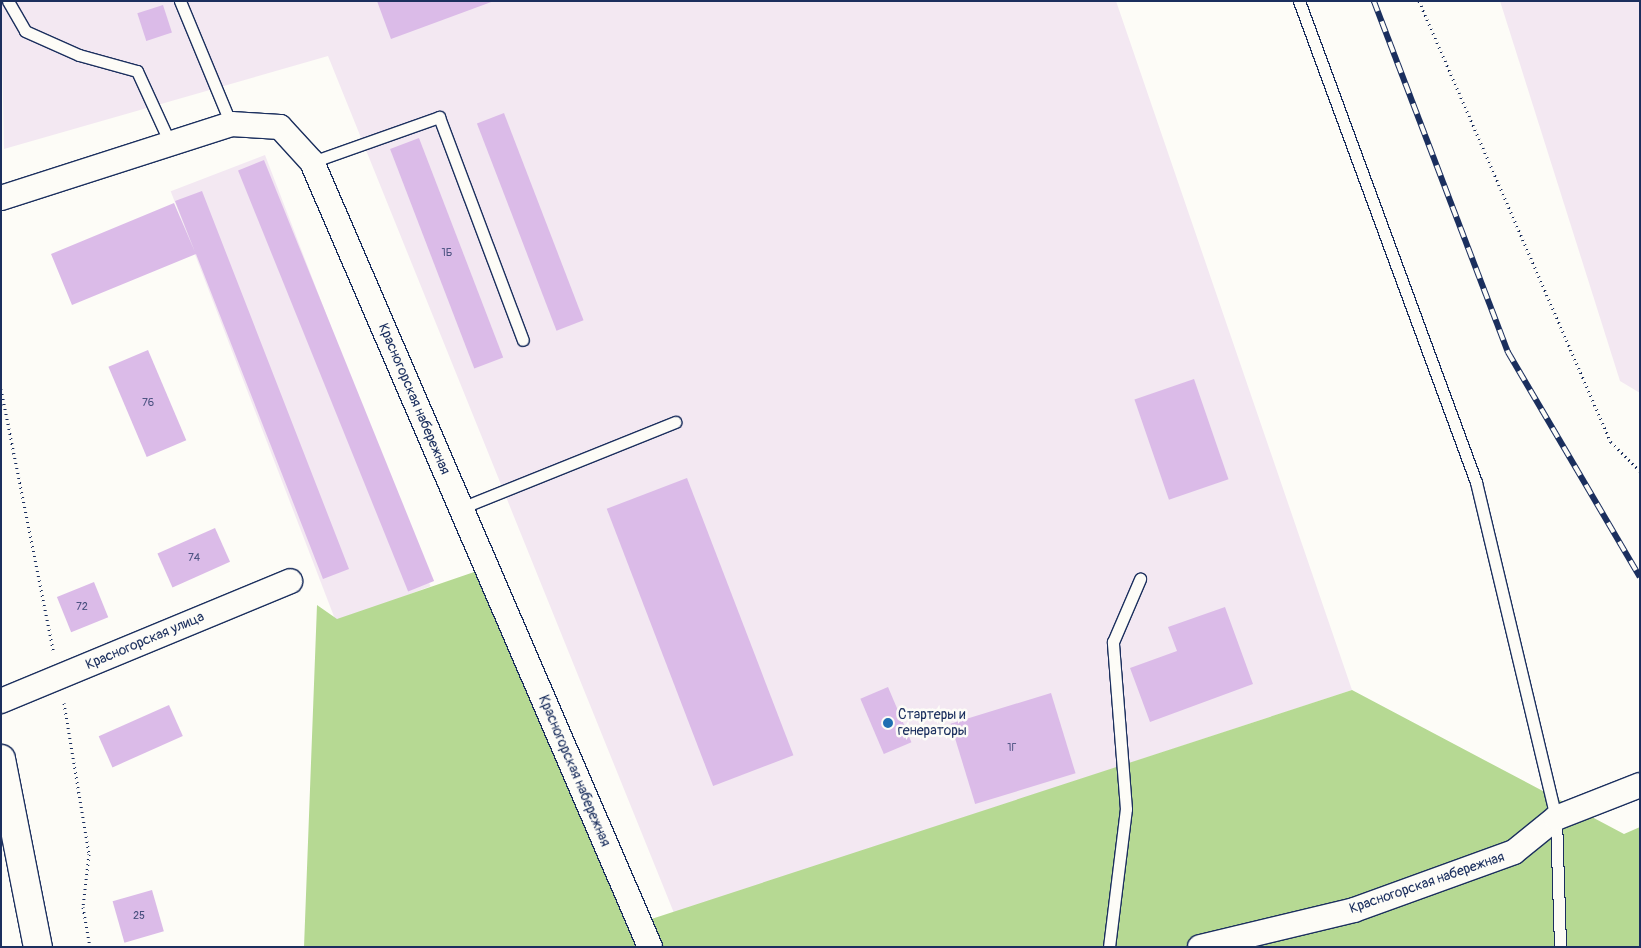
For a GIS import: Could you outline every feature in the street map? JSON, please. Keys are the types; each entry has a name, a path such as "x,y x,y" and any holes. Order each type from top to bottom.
{"main road":[{"path":"1,759 38,947"}],"street":[{"name":"Краcногорская набережная","path":"1,198 231,124 280,126 312,162 650,947"},
{"name":"Красногорская улица","path":"1,700 290,581"},
{"name":"Краcногорская набережная","path":"1200,947 1354,910 1486,863 1514,852 1556,818 1640,785"}],"lane":[{"path":"8,1 24,31 79,55 137,71 170,143"},
{"path":"180,1 231,124"},
{"path":"1299,1 1476,482 1556,818 1560,947"},
{"path":"312,162 439,117 523,340"},
{"path":"461,508 675,422"},
{"path":"1109,947 1126,809 1112,642 1140,579"}],"path":[{"path":"1419,1 1611,442 1640,472"}],"shaded area":[{"path":"1,1 1116,1 1352,690 674,913 328,56 4,149"},
{"path":"1500,1 1640,1 1640,393 1620,381"},
{"path":"265,155 431,586 336,623 171,191"}],"green space":[{"path":"480,570 627,927 1352,690 1624,834 1640,827 1640,947 304,947 317,605 337,619"}],"building":[{"path":"377,1 494,1 391,39"},
{"path":"163,5 172,33 146,41 137,13"},
{"path":"504,113 584,320 556,331 477,123"},
{"path":"419,138 503,357 474,369 390,149"},
{"path":"264,160 434,581 408,591 238,170"},
{"path":"202,191 349,569 323,579 196,254 72,305 51,254 174,203 195,252 175,201"},
{"path":"148,350 186,440 147,457 108,367"},
{"path":"1194,379 1229,479 1169,500 1134,400"},
{"path":"687,478 793,755 713,786 607,509"},
{"path":"215,528 230,562 172,587 157,554"},
{"path":"94,582 108,617 71,632 57,597"},
{"path":"1225,607 1253,684 1150,722 1130,668 1177,651 1168,627"},
{"path":"888,687 911,742 884,754 860,699"},
{"path":"1051,693 1076,773 975,804 951,724"},
{"path":"169,705 183,736 112,767 99,736"},
{"path":"152,890 164,931 124,943 113,901"}],"railway":[{"path":"1374,1 1508,352 1640,577"}],"place":[{"name":"Стартеры и генераторы","path":"888,723"}]}
